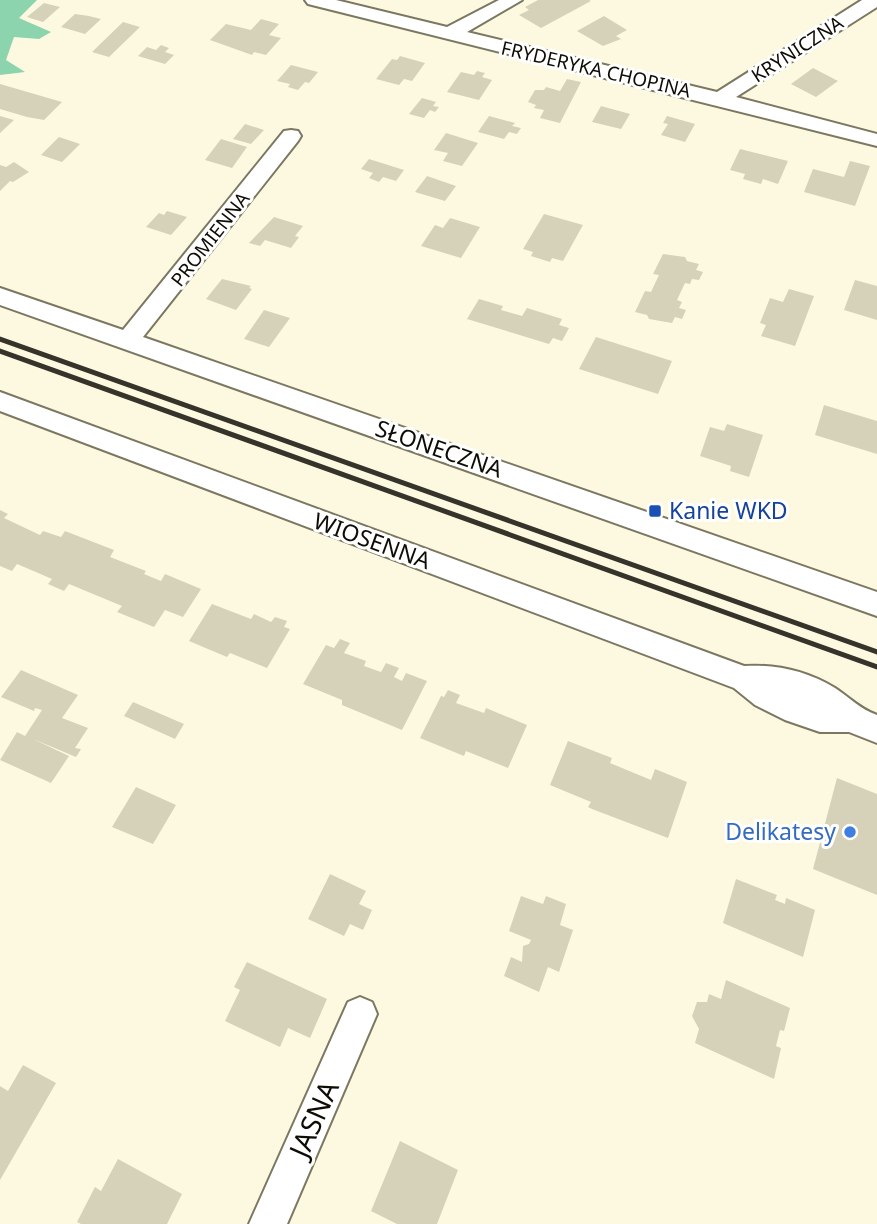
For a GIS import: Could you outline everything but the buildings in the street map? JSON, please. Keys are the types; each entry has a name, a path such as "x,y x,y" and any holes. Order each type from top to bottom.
{"street":[{"name":"FRYDERYKA CHOPINA","path":"314,0 877,140"},
{"path":"448,34 513,0"},
{"name":"KRYNICZNA","path":"720,99 874,0"},
{"name":"PROMIENNA","path":"128,340 291,136"},
{"name":"SŁONECZNA","path":"0,296 877,604"},
{"name":"WIOSENNA","path":"0,401 744,679 765,696 795,710 820,718 849,718 877,729"},
{"name":"JASNA","path":"268,1224 360,1014"}],"green space":[{"path":"0,0 37,0 19,18 51,32 39,39 14,37 6,60 25,72 0,75"}],"railway":[{"path":"0,339 877,652"},
{"path":"0,351 877,667"}],"place":[{"name":"Kanie WKD","path":"655,511"},
{"name":"Delikatesy","path":"850,832"}]}
